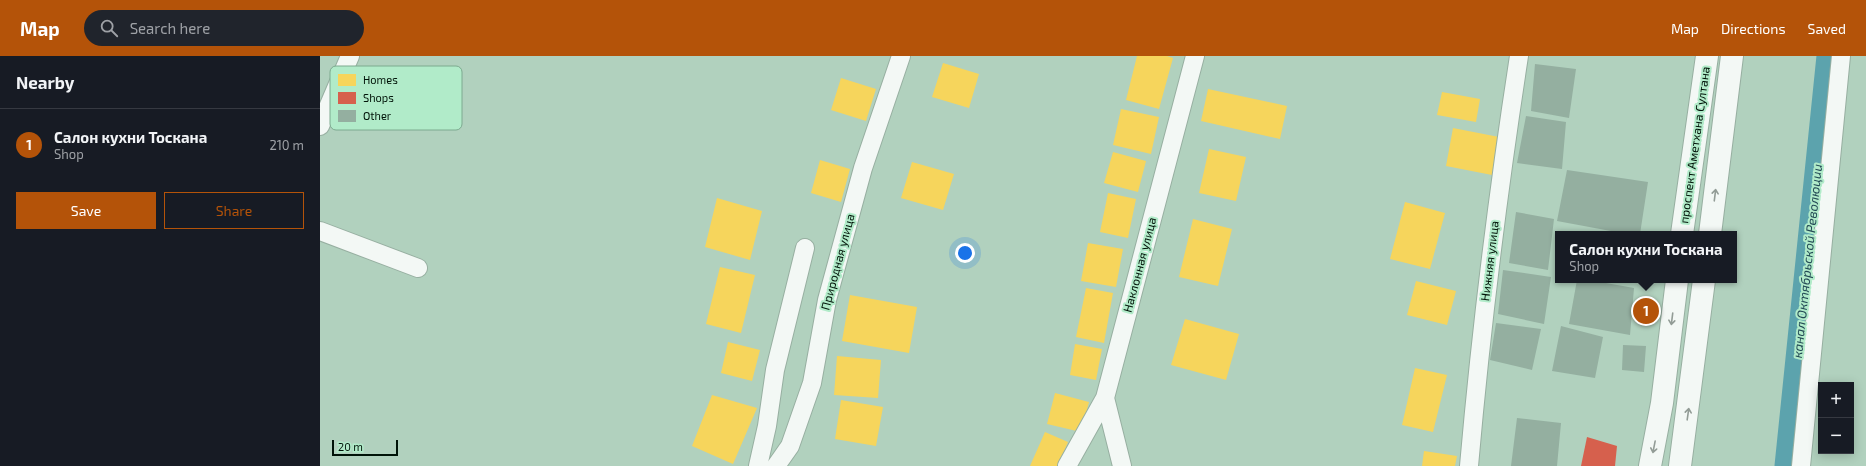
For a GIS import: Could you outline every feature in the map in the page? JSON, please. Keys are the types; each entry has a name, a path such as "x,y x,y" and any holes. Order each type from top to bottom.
{"main road":[{"name":"проспект Аметхана Султана","path":"1682,231 1708,56"},
{"path":"1710,231 1732,56"},
{"path":"1650,466 1662,403 1677,283"},
{"path":"1680,466 1704,283"}],"street":[{"path":"346,66 350,56"},
{"name":"Природная улица","path":"776,466 790,446 812,383 827,300 863,168 901,56"},
{"name":"Наклонная улица","path":"1067,466 1105,398 1195,56"},
{"name":"Нижняя улица","path":"1469,466 1479,346 1504,154 1519,56"},
{"path":"1801,466 1841,56"},
{"path":"320,126 330,103"},
{"path":"320,231 418,268"},
{"path":"758,466 768,426 775,370 806,248"},
{"path":"1105,398 1122,466"}],"building: Homes":[{"path":"1137,56 1167,56 1173,58 1159,109 1126,100"},
{"path":"943,63 979,74 969,108 932,97"},
{"path":"841,78 876,89 866,121 831,110"},
{"path":"1208,89 1287,106 1280,139 1201,121"},
{"path":"1442,92 1480,99 1476,122 1437,115"},
{"path":"1121,109 1159,117 1151,154 1113,145"},
{"path":"1453,128 1499,137 1492,175 1446,166"},
{"path":"1209,149 1246,157 1236,201 1199,193"},
{"path":"1113,152 1146,161 1138,192 1104,183"},
{"path":"820,160 850,169 841,202 811,193"},
{"path":"912,162 954,174 943,210 901,198"},
{"path":"1108,193 1136,199 1128,238 1100,232"},
{"path":"717,198 762,211 750,260 705,247"},
{"path":"1405,202 1445,213 1430,269 1390,259"},
{"path":"1193,219 1232,229 1218,286 1179,277"},
{"path":"1088,243 1123,249 1116,287 1081,281"},
{"path":"720,267 755,275 741,333 706,324"},
{"path":"1416,281 1456,291 1447,325 1407,315"},
{"path":"1086,288 1113,293 1104,343 1076,337"},
{"path":"850,295 917,307 909,353 842,341"},
{"path":"1185,319 1239,334 1226,380 1171,365"},
{"path":"728,342 760,350 752,381 721,373"},
{"path":"1075,344 1102,349 1096,380 1070,375"},
{"path":"837,356 881,360 878,398 834,395"},
{"path":"1415,368 1447,375 1433,432 1402,425"},
{"path":"1055,393 1089,402 1081,432 1047,424"},
{"path":"712,395 757,408 733,464 692,446"},
{"path":"841,400 883,407 876,446 835,439"},
{"path":"1045,432 1068,442 1058,466 1030,466"},
{"path":"1424,451 1457,456 1455,466 1422,466"}],"building: Shops":[{"path":"1587,437 1617,446 1615,466 1581,466"}],"building: Other":[{"path":"1535,64 1576,69 1569,118 1531,111"},
{"path":"1526,116 1566,122 1562,169 1517,163"},
{"path":"1567,170 1648,182 1640,231 1611,231 1557,221"},
{"path":"1516,212 1554,219 1548,270 1509,263"},
{"path":"1503,270 1551,277 1544,324 1498,314"},
{"path":"1576,283 1606,283 1634,288 1630,335 1569,324"},
{"path":"1496,323 1541,329 1532,370 1490,360"},
{"path":"1561,326 1603,337 1595,378 1552,371"},
{"path":"1623,345 1646,346 1644,372 1622,370"},
{"path":"1517,418 1561,423 1557,466 1511,466"}],"waterway":[{"name":"канал Октябрьской Революции","path":"1786,466 1828,56"}],"place":[{"name":"Салон кухни Тоскана","path":"1646,311"}]}
